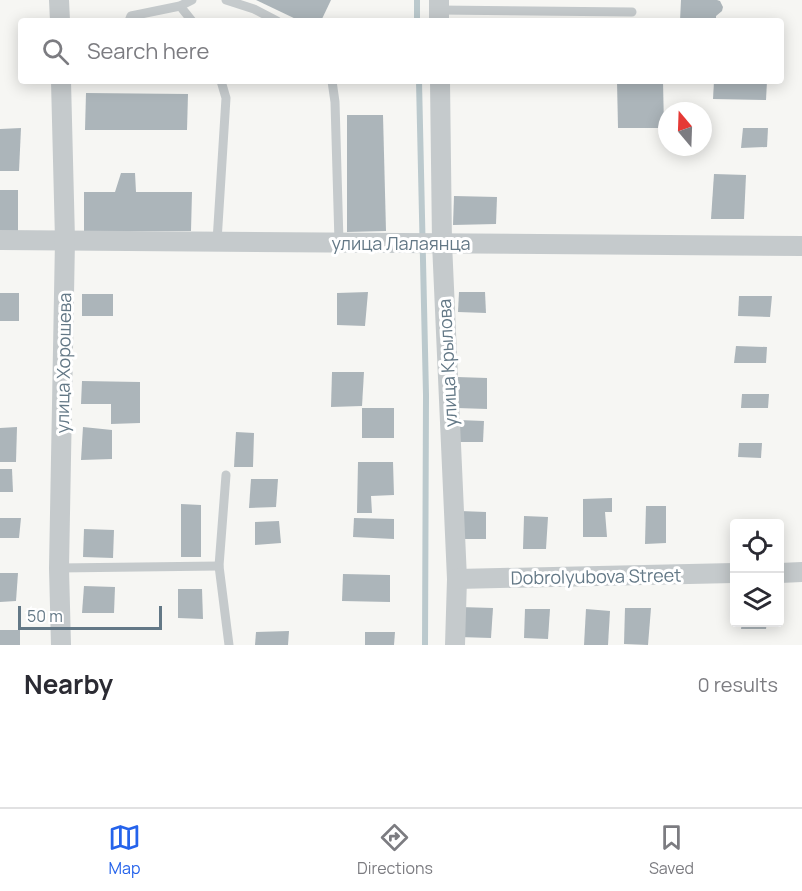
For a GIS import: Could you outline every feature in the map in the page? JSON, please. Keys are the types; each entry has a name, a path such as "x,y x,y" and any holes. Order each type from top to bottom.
{"street":[{"path":"59,0 60,18"},
{"name":"улица Хорошева","path":"61,84 65,240 59,568 61,645"},
{"name":"улица Крылова","path":"440,84 442,243 457,579 455,645"},
{"name":"улица Лалаянца","path":"0,240 802,246"},
{"path":"784,573 802,572"},
{"name":"Dobrolyubova Street","path":"457,579 730,573"}],"lane":[{"path":"130,18 180,6 192,0"},
{"path":"226,0 254,9 272,18"},
{"path":"180,6 190,18"},
{"path":"439,10 632,12"},
{"path":"217,241 226,98 222,84"},
{"path":"332,84 335,102 339,242"},
{"path":"226,475 219,566 229,645"},
{"path":"59,568 219,566"}],"building":[{"path":"256,0 331,0 322,18 294,18"},
{"path":"681,0 717,0 723,7 716,18 680,18"},
{"path":"617,84 663,84 663,102 658,102 658,128 618,128"},
{"path":"714,84 767,84 766,100 713,99"},
{"path":"86,93 188,94 187,130 85,130"},
{"path":"347,115 383,115 386,231 347,232"},
{"path":"21,128 19,171 0,171 0,129"},
{"path":"743,128 768,128 767,147 741,148"},
{"path":"121,173 135,173 136,192 192,192 191,231 84,231 84,192 115,192"},
{"path":"714,174 746,175 744,219 711,219"},
{"path":"0,190 18,190 18,233 0,233"},
{"path":"454,196 497,197 496,224 453,225"},
{"path":"368,292 365,326 337,325 337,293"},
{"path":"459,292 485,292 486,313 458,312"},
{"path":"0,293 19,293 19,321 0,321"},
{"path":"82,294 113,294 113,316 82,316"},
{"path":"739,296 772,296 770,317 738,316"},
{"path":"736,346 767,347 766,363 734,363"},
{"path":"332,372 364,372 362,406 331,407"},
{"path":"457,377 487,378 487,409 457,408"},
{"path":"82,381 140,382 140,423 111,424 111,404 81,404"},
{"path":"742,394 769,394 768,408 741,408"},
{"path":"362,408 394,408 394,438 362,438"},
{"path":"459,420 484,421 483,442 458,442"},
{"path":"17,427 16,462 0,462 0,428"},
{"path":"83,427 112,430 112,459 81,460"},
{"path":"236,432 254,433 253,467 234,467"},
{"path":"739,443 762,443 761,458 738,457"},
{"path":"358,462 393,462 394,495 371,496 372,513 357,513"},
{"path":"0,469 12,469 13,492 0,492"},
{"path":"251,479 278,479 276,507 249,508"},
{"path":"612,498 612,512 605,512 607,537 583,537 583,499"},
{"path":"181,504 201,505 201,557 181,557"},
{"path":"646,506 666,506 666,543 645,544"},
{"path":"460,511 486,512 486,539 460,539"},
{"path":"524,516 548,517 546,549 523,549"},
{"path":"0,518 21,518 19,538 0,538"},
{"path":"354,518 394,519 394,539 353,537"},
{"path":"279,521 281,543 255,545 255,522"},
{"path":"84,529 114,530 113,558 83,557"},
{"path":"0,573 18,573 16,601 0,602"},
{"path":"343,574 390,575 390,602 342,601"},
{"path":"84,586 115,587 114,613 82,613"},
{"path":"178,589 202,589 203,619 178,618"},
{"path":"460,607 493,608 491,638 459,637"},
{"path":"625,608 651,608 648,645 624,644"},
{"path":"525,609 550,609 548,639 524,638"},
{"path":"586,609 610,611 608,645 584,645"},
{"path":"741,627 766,627 766,629 741,629"},
{"path":"0,630 20,630 20,645 0,645"},
{"path":"289,631 288,645 255,645 256,632"},
{"path":"365,632 395,632 394,645 365,645"}],"waterway":[{"path":"417,0 417,18"},
{"path":"419,84 426,395 425,645"}]}
